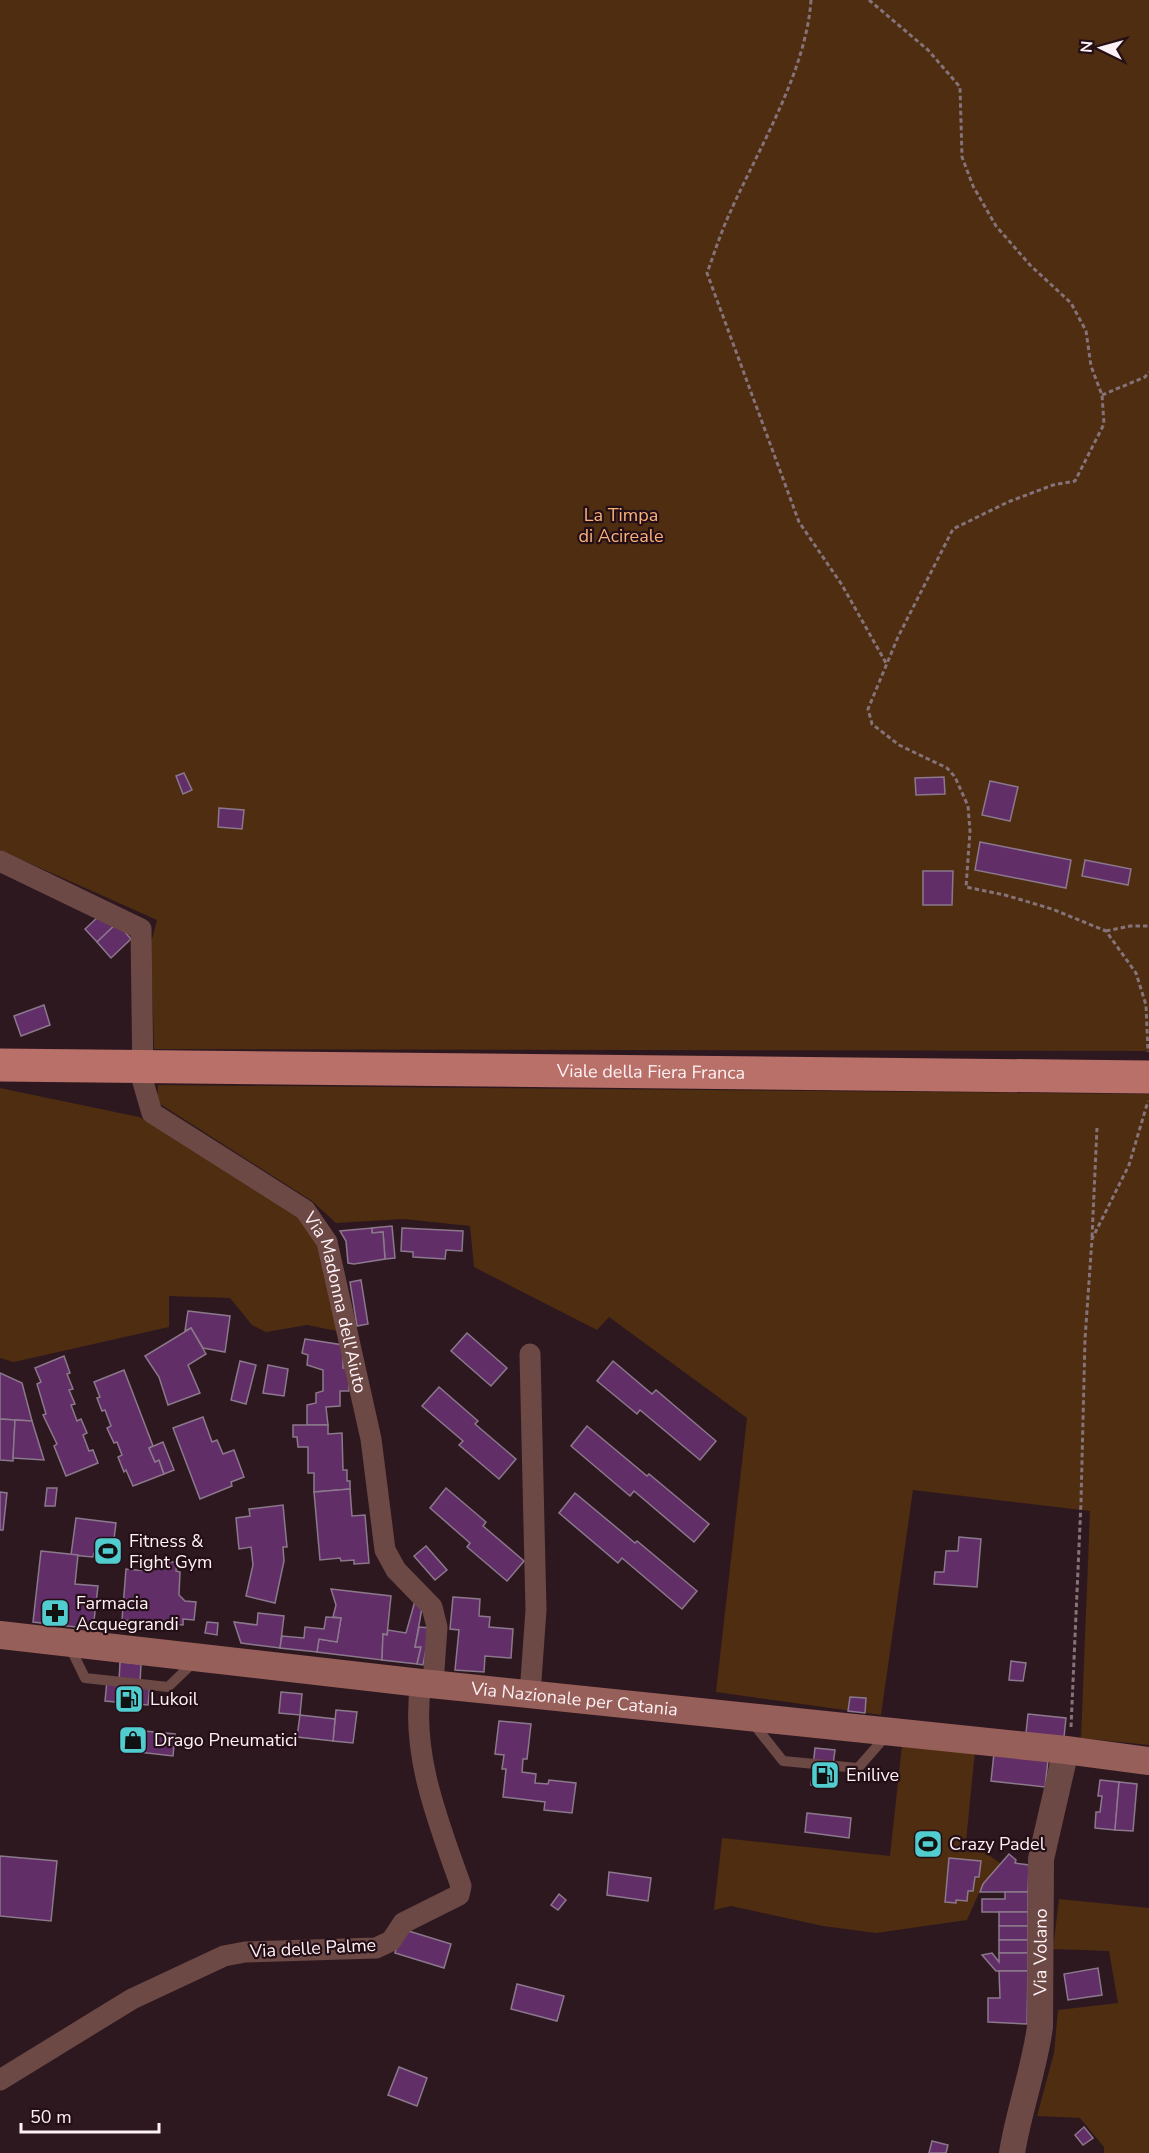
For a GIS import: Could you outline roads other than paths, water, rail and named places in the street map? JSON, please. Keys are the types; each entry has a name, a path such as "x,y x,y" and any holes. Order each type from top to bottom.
{"main road":[{"name":"Viale della Fiera Franca","path":"0,1065 1149,1068"},
{"name":"Via Nazionale per Catania","path":"0,1635 427,1684 1068,1750 1149,1761"}],"street":[{"name":"Via Madonna dell'Aiuto","path":"0,861 141,929 143,1082 152,1113 305,1210 327,1242 371,1439 385,1550 396,1570 432,1607 437,1627 427,1684"},
{"path":"530,1354 536,1610 530,1694"},
{"name":"Via delle Palme","path":"0,2080 132,1999 224,1956 245,1952 376,1948 391,1941 403,1923 459,1895 462,1886 430,1797 420,1744 418,1699 427,1684"},
{"name":"Via Volano","path":"1012,2153 1017,2122 1037,2049 1040,2027 1041,1859 1068,1750"}],"lane":[{"path":"748,1717 783,1761 858,1768 889,1732"}],"place":[{"name":"Fitness & Fight Gym","path":"108,1551"},
{"name":"Farmacia Acquegrandi","path":"55,1613"},
{"name":"Lukoil","path":"129,1699"},
{"name":"Drago Pneumatici","path":"133,1740"},
{"name":"Enilive","path":"825,1775"},
{"name":"Crazy Padel","path":"928,1844"}],"park label":[{"name":"La Timpa di Acireale","path":"621,525"}]}
